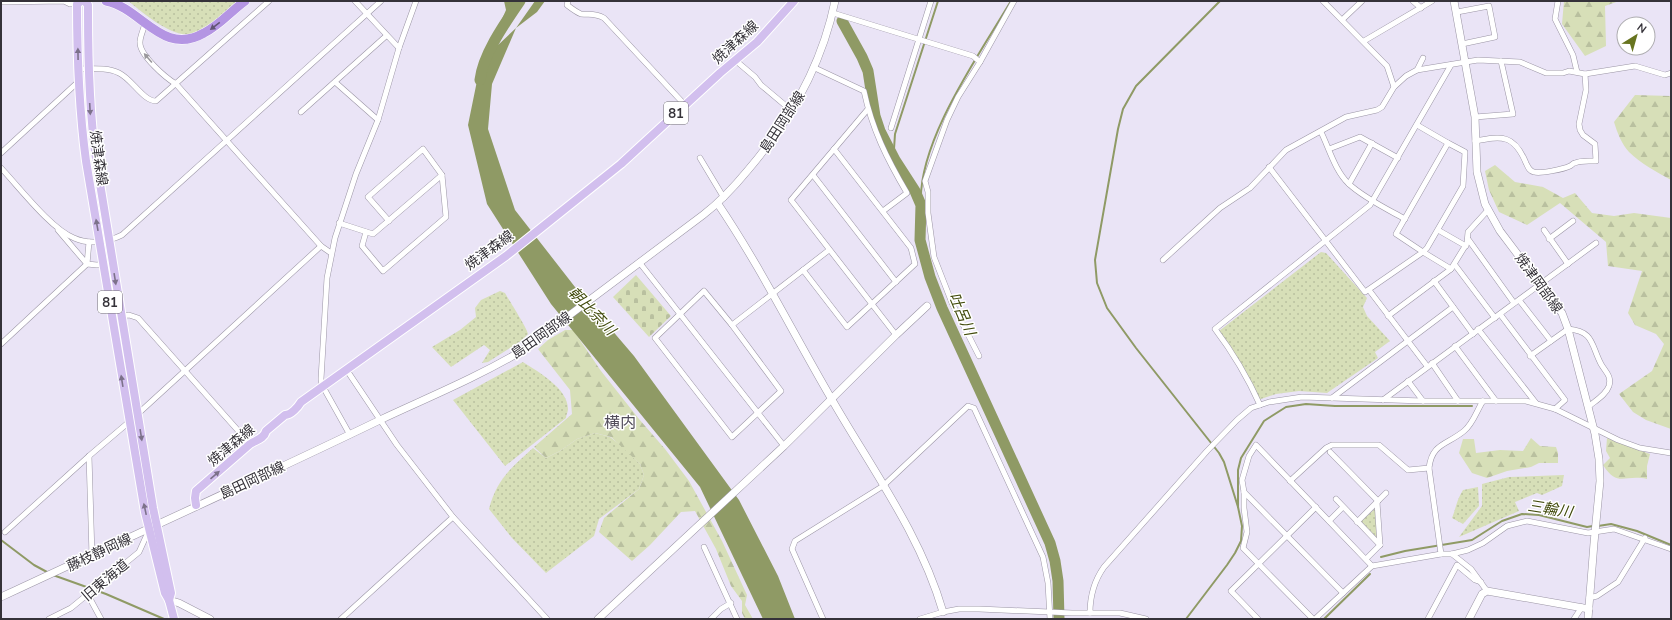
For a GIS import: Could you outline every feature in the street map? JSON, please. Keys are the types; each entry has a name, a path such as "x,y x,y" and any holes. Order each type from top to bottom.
{"highway":[{"path":"106,1 119,6 145,23 154,31 168,37 184,40 191,39 211,29 245,1"}],"main road":[{"name":"焼津森線","path":"196,506 196,491 250,444 259,440 266,431 322,386 506,256 627,159 762,37 794,1"},
{"name":"島田岡部線","path":"196,506 494,368 523,350 560,323 718,204 770,144 792,111 815,68 833,13 835,1"},
{"name":"焼津岡部線","path":"1454,1 1475,117 1475,142 1479,185 1488,210 1500,230 1562,313 1568,329 1588,407 1599,459 1600,480 1589,598 1585,608 1588,619"},
{"name":"焼津森線","path":"153,527 145,512 83,138 78,82 81,2 88,5 88,69 91,121 109,241 138,413 153,527 165,593 169,600 174,619"},
{"path":"718,204 774,294 831,398 884,485 921,554 931,576 943,612"},
{"path":"598,619 744,481 784,446 831,398 927,306"},
{"name":"藤枝静岡線","path":"1,597 92,556 196,506"},
{"path":"1469,619 1482,594 1487,591 1585,608"},
{"path":"169,600 179,603 210,619"}],"street":[{"path":"1,2 64,1 70,4 81,2"},
{"path":"78,69 104,69 120,73 132,82 148,100 156,101 269,1"},
{"path":"355,1 386,36 399,48"},
{"path":"54,225 74,238 89,242 109,241 122,235 380,1"},
{"path":"350,435 322,386 321,379 326,292 331,253 339,223 356,174 378,120 399,48 416,1"},
{"path":"568,1 567,5 576,12 582,14 597,14 604,18 685,105"},
{"path":"891,128 931,1"},
{"path":"979,356 952,303 934,257 928,213 928,192 925,181 955,102 980,62 1014,1"},
{"path":"1323,1 1387,66 1394,87"},
{"path":"1342,20 1362,1"},
{"path":"1413,1 1421,8"},
{"path":"1364,41 1432,1"},
{"path":"1558,1 1555,19 1573,55 1577,72"},
{"path":"1457,12 1489,6 1495,37 1462,44"},
{"path":"833,13 972,56 980,62"},
{"path":"145,23 140,42 143,52 167,79 176,84 321,246 331,253"},
{"path":"301,112 386,36"},
{"path":"1417,70 1423,58"},
{"path":"735,60 755,77 760,85 792,111"},
{"path":"1163,260 1220,208 1250,188 1286,150 1346,117 1377,110 1382,106 1394,87 1406,76 1417,70 1478,60 1520,62 1546,73 1577,72 1584,74 1634,66 1665,75 1671,73"},
{"path":"1475,117 1513,114 1501,61"},
{"path":"1260,405 1235,355 1215,329 1326,241 1373,201 1451,65"},
{"path":"815,68 864,91 878,140 907,193 883,211"},
{"path":"1475,142 1497,137 1506,138 1514,144 1521,153 1529,169 1533,172 1540,173 1570,166 1575,162 1596,160 1595,144 1583,135 1579,124 1586,90 1584,74"},
{"path":"1,153 78,82"},
{"path":"335,82 378,120"},
{"path":"868,109 791,200 828,250 896,335"},
{"path":"1269,167 1365,292 1427,248 1463,186 1465,152 1416,125"},
{"path":"1321,132 1340,172 1349,184 1373,201 1405,219"},
{"path":"1329,149 1360,137 1398,158"},
{"path":"1349,184 1372,143"},
{"path":"1448,143 1396,234 1423,252 1453,267 1495,318"},
{"path":"366,232 362,246 383,271 446,217 442,175 423,149 368,197 389,221"},
{"path":"803,270 847,327 915,264 911,248 834,149"},
{"path":"700,158 724,198"},
{"path":"1,168 88,264 104,264"},
{"path":"339,223 373,234 442,175"},
{"path":"813,175 896,282"},
{"path":"1388,316 1453,267 1466,246 1468,232 1488,210"},
{"path":"1549,238 1573,221"},
{"path":"1438,230 1466,246"},
{"path":"1544,230 1568,264"},
{"path":"1468,239 1517,302 1551,341"},
{"path":"1,344 88,264 89,242"},
{"path":"1383,400 1596,243"},
{"path":"5,532 129,422 321,246"},
{"path":"732,325 774,294 828,250"},
{"path":"639,262 784,446"},
{"path":"1434,281 1472,334"},
{"path":"1369,290 1407,341 1429,365 1458,401"},
{"path":"704,291 732,325 781,391 732,437 655,338 679,313 704,291"},
{"path":"1332,398 1453,307"},
{"path":"1500,314 1530,356 1565,400 1555,409"},
{"path":"121,316 129,315 138,318 250,444"},
{"path":"1530,356 1568,329 1580,331 1590,339 1610,380 1609,387 1605,393 1588,407"},
{"path":"1478,330 1536,403"},
{"path":"1455,346 1496,401"},
{"path":"346,369 397,445 453,517 548,619"},
{"path":"1408,381 1423,401"},
{"path":"1090,613 1091,595 1100,574 1209,449 1243,414 1251,408 1269,402 1302,397 1423,401 1518,400 1536,403 1555,409 1618,440 1640,448 1671,453"},
{"path":"1441,554 1441,542 1429,468 1430,460 1437,448 1464,431 1471,423 1482,401"},
{"path":"823,619 792,549 795,541 884,485 968,406 974,408 1043,557 1048,578 1050,619"},
{"path":"1372,566 1256,445 1249,456 1242,480 1247,532 1243,548 1314,619 1372,566 1441,554 1452,554 1477,546 1507,526 1522,522 1539,522 1588,533 1614,529 1645,538 1671,549"},
{"path":"1290,481 1326,448 1332,445 1380,445 1408,470 1429,468"},
{"path":"1330,452 1378,502 1380,545 1366,559"},
{"path":"89,456 92,556"},
{"path":"1244,492 1343,593"},
{"path":"1357,522 1386,493"},
{"path":"1336,499 1380,545"},
{"path":"1258,619 1231,591 1316,507"},
{"path":"1329,521 1343,507"},
{"path":"341,619 453,517"},
{"name":"旧東海道","path":"48,619 72,608 139,552 153,527"},
{"path":"1589,598 1597,596 1618,582 1645,538"},
{"path":"704,547 737,619"},
{"path":"1452,554 1471,569 1487,591"},
{"path":"1428,619 1457,565 1475,580 1481,582"},
{"path":"89,594 101,619"},
{"path":"710,619 721,609 731,604"},
{"path":"1574,619 1585,608"},
{"path":"920,619 959,609 979,609 1072,613 1120,613 1146,619"}],"green space":[{"path":"128,1 237,1 206,28 196,33 187,34 169,30 151,19"},
{"path":"1564,1 1619,1 1605,6 1606,46 1585,56 1562,24"},
{"path":"1635,95 1671,96 1671,180 1649,168 1629,152 1618,134 1614,122"},
{"path":"1495,165 1515,182 1543,187 1563,198 1575,193 1592,213 1614,216 1634,213 1671,218 1671,429 1646,420 1633,412 1619,394 1652,371 1664,344 1656,334 1635,325 1628,313 1642,271 1608,266 1606,242 1560,203 1527,225 1499,212 1489,190 1485,171"},
{"path":"1321,252 1326,253 1367,298 1363,307 1367,316 1390,341 1375,352 1378,358 1327,393 1299,391 1276,394 1258,400 1219,331"},
{"path":"636,275 671,316 649,337 613,297"},
{"path":"500,291 505,293 528,334 521,341 488,362 482,363 490,350 484,345 451,367 432,347 460,330 476,317 475,308 481,300"},
{"path":"565,330 573,330 601,371 665,449 689,481 722,541 747,595 745,605 753,619 745,619 742,613 742,601 731,586 716,549 695,511 681,512 650,545 632,561 599,532 604,518 639,489 644,475 640,464 611,437 595,433 577,439 560,451 546,458 534,447 572,414 570,390 538,349 548,340"},
{"path":"523,362 551,381 558,388 567,401 568,410 566,418 505,466 453,400"},
{"path":"595,433 610,437 623,447 640,464 644,475 639,489 599,519 594,536 546,573 512,538 489,509 492,499 506,475 533,448 546,458 560,451 577,439"},
{"path":"1531,438 1540,446 1556,447 1558,453 1558,463 1539,463 1531,467 1507,471 1487,478 1472,473 1459,453 1463,439 1474,439 1476,453 1500,450 1523,451"},
{"path":"1607,438 1650,454 1647,466 1647,479 1622,479 1613,476 1608,472 1603,465 1610,458 1606,451"},
{"path":"1564,475 1562,486 1542,495 1537,493 1515,502 1519,511 1459,537 1482,506 1482,484 1509,477"},
{"path":"1478,487 1479,506 1463,524 1452,518 1463,490"},
{"path":"1376,508 1378,539 1361,521"}],"water":[{"path":"504,1 518,1 493,40 506,10"},
{"path":"535,1 545,1 537,12 516,28"},
{"path":"516,28 492,84 488,129 515,210 575,287 634,356 739,500 778,576 795,619 763,619 700,487 551,304 487,204 468,125 478,76 496,47"}],"waterway":[{"name":"朝比奈川","path":"480,80 485,60 490,49 520,1"},
{"path":"895,160 895,134 938,1"},
{"path":"921,205 922,180 929,154 939,127 967,73 1011,1"},
{"path":"1220,1 1136,86 1123,109 1118,129 1095,260 1097,283 1107,308 1136,348 1219,453 1224,462 1238,507"},
{"name":"吐呂川","path":"842,21 868,71 875,116 880,131 895,160 915,191 921,205 920,240 930,277 942,308 1050,543 1058,581 1059,619"},
{"path":"1186,619 1227,565 1241,541 1242,526 1238,507 1238,470 1241,458 1264,421 1286,407 1306,404 1335,406 1472,406"},
{"name":"三輪川","path":"1381,557 1405,551 1472,540 1502,521 1522,514 1539,515 1587,527 1593,526"},
{"name":"三輪川","path":"1598,526 1611,524 1637,531 1671,545"},
{"path":"1,540 34,565 47,572"},
{"name":"三輪川","path":"1324,619 1370,574"},
{"path":"53,575 106,594 164,619"}],"district":[{"name":"横内","path":"620,422"}]}
